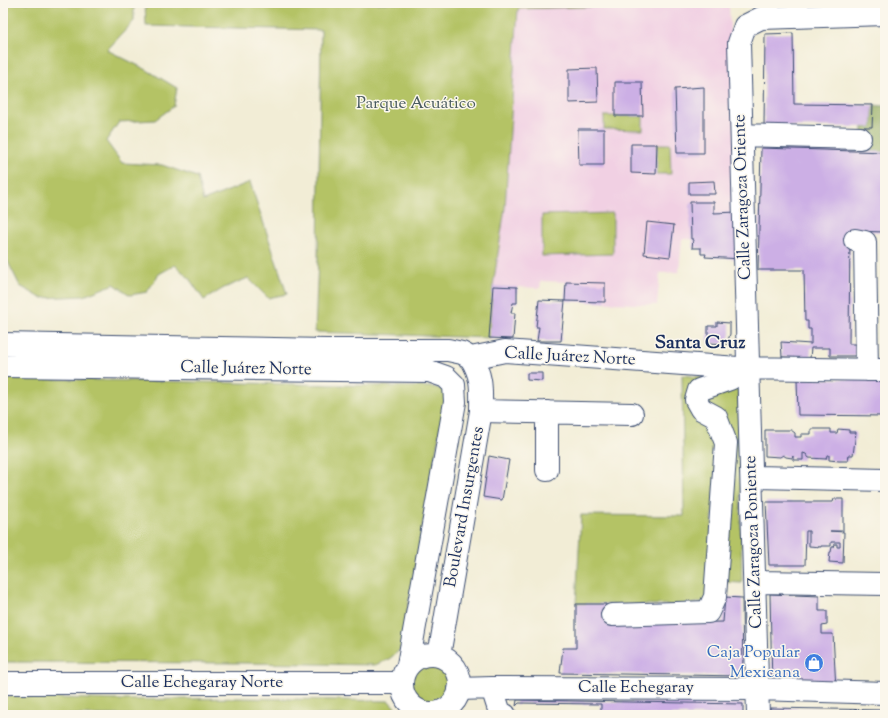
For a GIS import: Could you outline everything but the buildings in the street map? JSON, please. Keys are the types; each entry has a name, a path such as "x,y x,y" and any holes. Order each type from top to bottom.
{"street":[{"name":"Calle Zaragoza Oriente","path":"743,368 742,136 739,43 745,26 761,18 885,14"},
{"path":"742,136 860,138"},
{"path":"855,240 865,242 876,370"},
{"name":"Calle Juárez Norte","path":"3,344 318,350 448,350 462,353 471,358 505,351 743,368 876,370"},
{"path":"454,385 471,358"},
{"name":"Boulevard Insurgentes","path":"439,656 481,411 481,386 478,371 471,358"},
{"name":"Calle Juárez Norte","path":"3,366 429,371 446,377 454,385"},
{"path":"612,615 708,612 715,597 726,443 716,417 701,408 696,400 699,390 730,379 743,368"},
{"name":"Calle Zaragoza Poniente","path":"743,368 752,477 758,715"},
{"name":"Boulevard Insurgentes","path":"405,674 455,402 454,385"},
{"path":"481,411 632,414"},
{"path":"546,470 547,412"},
{"path":"752,477 885,480"},
{"path":"755,582 885,584"},
{"path":"422,656 439,656 451,663 458,675 459,689 455,700 437,713 413,708 404,697 405,674 422,656"},
{"name":"Calle Echegaray Norte","path":"3,683 405,674"},
{"path":"492,688 500,713 505,715"},
{"name":"Calle Echegaray","path":"459,689 758,689 885,694"}],"shaded area":[{"path":"729,3 739,240 682,239 679,272 660,273 657,305 565,301 566,282 541,281 540,288 493,286 505,208 518,9"}],"green space":[{"path":"3,3 134,3 134,21 107,50 147,70 177,88 174,106 155,120 119,122 106,141 122,163 162,165 197,177 203,201 250,182 287,294 268,298 248,278 224,288 204,300 188,277 175,265 159,274 147,292 130,295 114,284 84,296 41,298 20,286 3,252"},
{"name":"Parque Acuático","path":"145,3 713,3 518,9 505,208 493,286 489,338 315,332 318,258 321,30 146,26"},
{"path":"873,105 885,106 885,152 862,151 863,127 872,127"},
{"path":"604,116 643,116 643,130 604,129"},
{"path":"657,144 670,144 671,174 656,174"},
{"path":"613,213 613,254 542,256 542,215"},
{"path":"682,375 717,379 693,389 718,437 707,601 686,605 576,604 581,515 684,516"},
{"path":"3,378 434,387 447,391 400,650 389,659 375,665 3,662"},
{"path":"738,378 742,583 724,582 732,436 702,401"},
{"path":"431,660 440,662 448,667 453,675 455,684 453,693 448,701 440,706 431,708 422,706 414,701 409,693 407,684 409,675 414,667 422,662"},
{"path":"3,696 120,700 239,698 389,701 402,715 3,715"}],"place":[{"name":"Caja Popular Mexicana","path":"814,663"}],"district":[{"name":"Santa Cruz","path":"700,343"}]}
